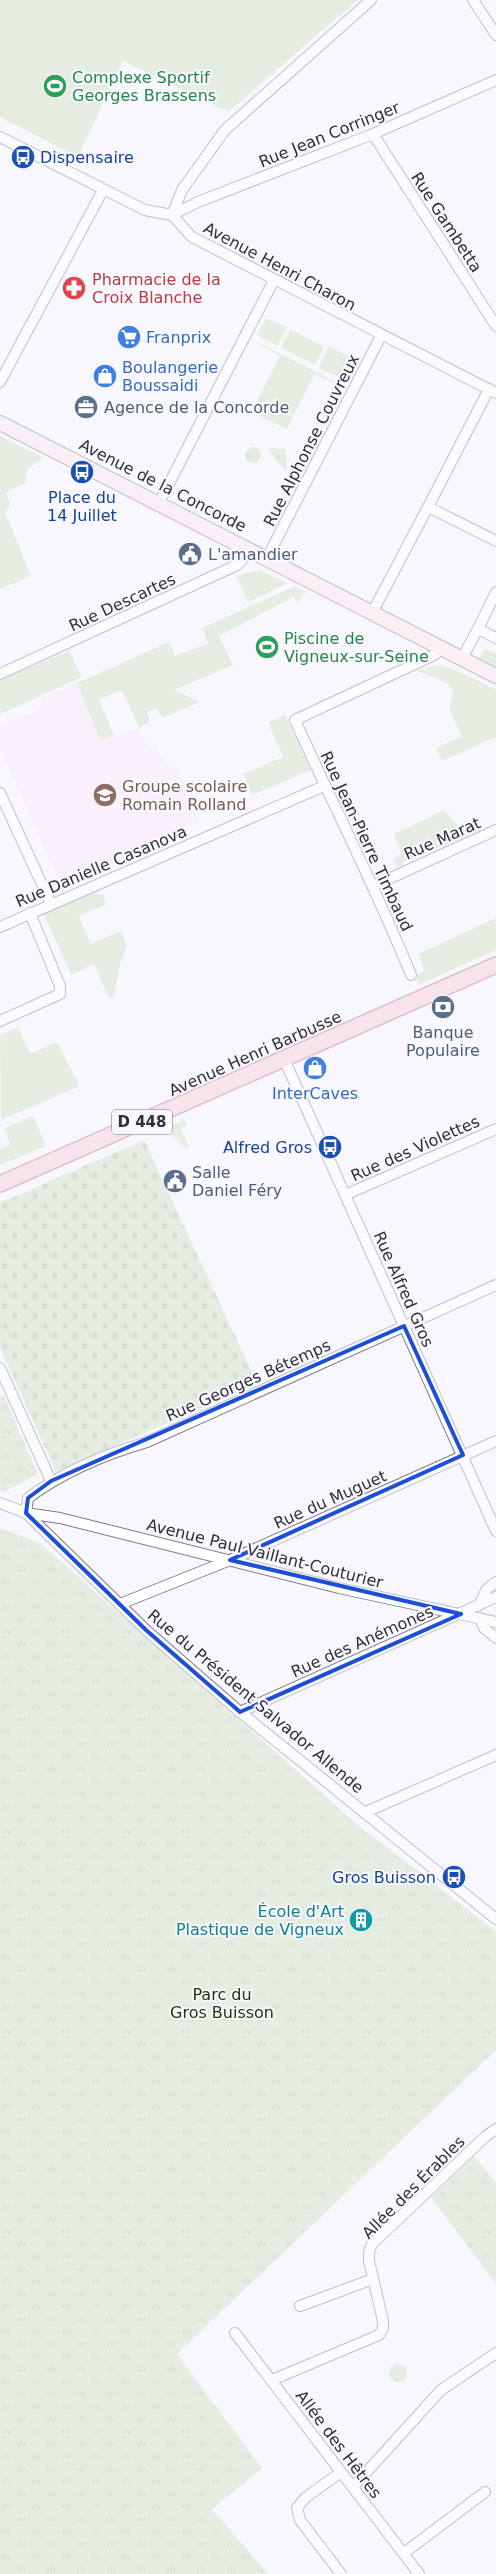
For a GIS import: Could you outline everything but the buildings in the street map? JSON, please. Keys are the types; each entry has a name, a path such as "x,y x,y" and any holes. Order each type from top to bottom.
{"main road":[{"name":"Avenue Henri Barbusse","path":"0,1184 496,965"}],"street":[{"path":"0,137 144,210 172,215 182,190 225,130 372,0"},
{"path":"473,0 496,35"},
{"name":"Rue Jean Corringer","path":"172,215 198,202 373,134 496,80"},
{"name":"Rue Gambetta","path":"373,134 496,326"},
{"path":"0,382 103,190"},
{"name":"Avenue Henri Charon","path":"172,215 192,237 381,336 493,391"},
{"path":"159,503 274,280"},
{"name":"Rue Alphonse Couvreux","path":"267,558 381,336"},
{"path":"372,613 428,507 493,391"},
{"name":"Avenue de la Concorde","path":"0,423 496,676"},
{"path":"428,507 496,541"},
{"name":"Rue Descartes","path":"0,674 237,565 251,550"},
{"path":"462,658 496,592"},
{"path":"478,629 496,638"},
{"name":"Rue Jean-Pierre Timbaud","path":"411,974 373,886 324,786 295,720 434,655 442,648"},
{"name":"Rue Danielle Casanova","path":"0,927 324,786"},
{"path":"0,793 50,904"},
{"name":"Rue Marat","path":"373,886 496,830"},
{"path":"0,1021 60,994 60,986 30,913"},
{"name":"Rue Alfred Gros","path":"284,1059 496,1531"},
{"name":"Rue des Violettes","path":"345,1195 496,1128"},
{"name":"Rue Georges Bétemps","path":"26,1513 28,1498 51,1481 121,1450 148,1442 496,1285"},
{"path":"0,1368 51,1481"},
{"name":"Rue du Muguet","path":"120,1604 230,1560 496,1441"},
{"name":"Rue du Président Salvador Allende","path":"0,1504 26,1513 120,1604 240,1712 494,1915"},
{"name":"Avenue Paul Vaillant-Couturier","path":"26,1513 60,1518 339,1588 496,1622"},
{"path":"479,1605 487,1588 496,1582"},
{"name":"Rue des Anémones","path":"240,1712 496,1597"},
{"path":"480,1618 484,1628 496,1638"},
{"path":"366,1812 496,1755"},
{"name":"Allée des Érables","path":"272,2380 379,2335 384,2321 368,2261 368,2252 372,2244 486,2136 496,2129"},
{"path":"300,2306 373,2279"},
{"name":"Allée des Hêtres","path":"235,2333 420,2574"},
{"path":"353,2487 441,2390 496,2353"},
{"path":"341,2574 300,2520 297,2508 305,2498 342,2472"},
{"path":"404,2553 485,2492"}],"highlighted area":[{"path":"404,1326 463,1455 230,1560 461,1614 240,1712 146,1630 26,1513 28,1498 51,1481"}],"shaded area":[{"name":"Groupe scolaire Romain Rolland","path":"77,683 100,740 139,728 148,747 155,745 167,766 178,767 200,822 60,884 0,748 0,725 27,713 36,713 41,708 41,698"}],"green space":[{"name":"Complexe Sportif Georges Brassens","path":"0,0 358,0 228,112 123,61 78,157 0,117"},
{"path":"266,318 287,327 277,346 257,335"},
{"path":"290,329 324,347 315,365 281,348"},
{"path":"259,343 338,383 337,385 314,374 287,429 251,412 280,356"},
{"path":"329,346 355,360 345,380 319,368"},
{"path":"0,436 44,458 27,469 26,483 6,492 10,505 5,512 31,576 0,589"},
{"path":"250,447 256,447 261,452 259,461 250,463 245,458 245,452"},
{"path":"267,448 286,449 287,472"},
{"path":"259,570 288,583 248,602 236,576"},
{"path":"295,586 306,591 297,603 294,597 219,636 233,665 174,690 200,702 163,718 156,708 147,712 150,722 139,728 122,690 99,699 114,736 100,740 77,683 169,642 175,656 208,644 202,628"},
{"path":"485,648 496,654 496,667 479,659"},
{"path":"69,651 82,677 0,714 0,680"},
{"path":"443,665 496,689 496,737 444,760 441,759 436,748 462,736 449,709 454,691 447,683 417,671"},
{"path":"285,715 311,770 252,795 243,774 283,757 268,722"},
{"path":"444,810 467,836 403,862 403,866 397,866 393,860 401,854 394,834"},
{"path":"91,893 104,895 105,905 79,916 91,944 121,931 127,946 121,961 113,999 108,996 94,964 71,975 44,914"},
{"path":"496,918 496,950 419,985 415,976 425,971 418,954"},
{"path":"18,1027 30,1054 57,1042 78,1083 78,1087 1,1120 0,1035"},
{"path":"33,1116 46,1146 0,1165 0,1149 10,1144 4,1128"},
{"path":"184,1120 187,1125 181,1128 189,1148 184,1147 172,1135 158,1131"},
{"path":"144,1140 257,1383 56,1472 0,1348 0,1203"},
{"path":"4,1396 38,1474 4,1492 0,1490 0,1397"},
{"name":"Parc du Gros Buisson","path":"0,1528 40,1543 360,1827 496,1931 496,2050 177,2354 262,2468 212,2509 268,2574 0,2574"},
{"path":"474,2156 496,2182 496,2284 431,2197"},
{"path":"394,2364 402,2364 407,2369 405,2380 394,2382 389,2377 389,2369"}],"place":[{"name":"Complexe Sportif Georges Brassens","path":"55,86"},
{"name":"Dispensaire","path":"23,157"},
{"name":"Pharmacie de la Croix Blanche","path":"74,288"},
{"name":"Franprix","path":"129,337"},
{"name":"Boulangerie Boussaidi","path":"105,376"},
{"name":"Agence de la Concorde","path":"86,407"},
{"name":"Place du 14 Juillet","path":"82,472"},
{"name":"L'amandier","path":"190,554"},
{"name":"Piscine de Vigneux-sur-Seine","path":"267,647"},
{"name":"Groupe scolaire Romain Rolland","path":"105,795"},
{"name":"Banque Populaire","path":"443,1007"},
{"name":"InterCaves","path":"315,1068"},
{"name":"Alfred Gros","path":"330,1147"},
{"name":"Salle Daniel Féry","path":"175,1181"},
{"name":"Gros Buisson","path":"454,1877"},
{"name":"École d'Art Plastique de Vigneux","path":"361,1920"}]}
